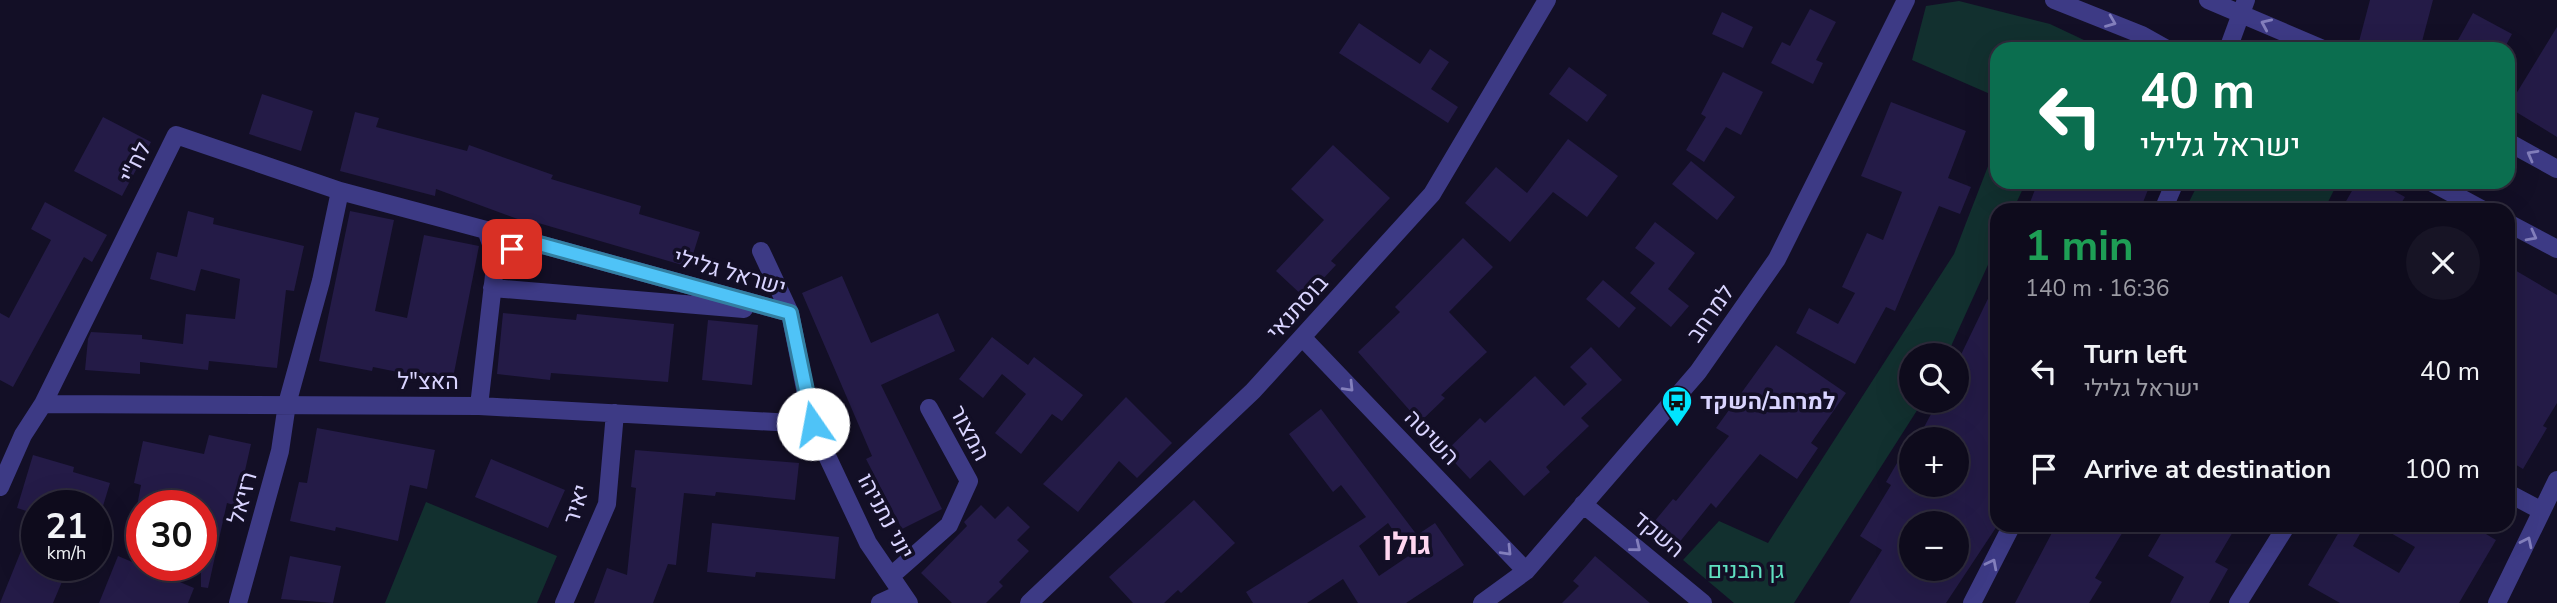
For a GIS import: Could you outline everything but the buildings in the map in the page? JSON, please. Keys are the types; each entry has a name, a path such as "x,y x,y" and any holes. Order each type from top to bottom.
{"street":[{"name":"בוסתנאי","path":"1029,603 1253,391 1432,194 1547,0"},
{"name":"למרחב","path":"1482,603 1526,571 1698,372 1777,259 1906,0"},
{"path":"2054,0 2154,42"},
{"path":"2208,0 2242,6 2310,42"},
{"path":"2230,42 2242,6"},
{"name":"לח\"י","path":"0,486 23,435 43,404 176,135 340,191"},
{"path":"2515,146 2557,169"},
{"path":"2444,189 2470,203"},
{"path":"287,404 321,281 340,191 486,230 496,258 479,406"},
{"path":"2515,227 2557,249"},
{"name":"ישראל גלילי","path":"496,258 528,241 790,313"},
{"name":"יוני נתניהו","path":"761,251 790,313 813,424 868,543 905,598"},
{"name":"ישראל גלילי","path":"492,288 790,313"},
{"name":"השיטה","path":"1302,337 1526,571"},
{"name":"האצ\"ל","path":"43,404 479,406 813,424"},
{"name":"רזיאל","path":"238,603 280,451 287,404"},
{"name":"המצור","path":"891,576 949,525 969,481 929,408"},
{"name":"יאיר","path":"564,603 607,504 615,413"},
{"path":"2497,603 2557,480"},
{"path":"2515,497 2542,512"},
{"name":"השקד","path":"1583,504 1703,603"},
{"path":"1972,603 2008,532"},
{"path":"2238,603 2283,532"},
{"path":"880,603 905,598"}],"green space":[{"path":"1959,1 2050,24 2088,42 1990,42 1990,94 1912,60 1926,6"},
{"name":"גן הבנים","path":"1990,161 1990,189 2023,189 2016,203 1990,203 1990,260 1952,343 1899,343 1899,413 1915,413 1906,427 1899,427 1899,439 1794,603 1734,603 1683,560 1719,521 1768,543 1954,254"},
{"path":"2196,189 2334,189 2328,203 2188,203"},
{"path":"426,502 557,556 537,603 385,603"}],"place":[{"name":"למרחב/השקד","path":"1677,428"}],"district":[{"name":"גולן","path":"1407,544"}],"route":[{"path":"512,249 528,241 790,313 813,424"}]}
